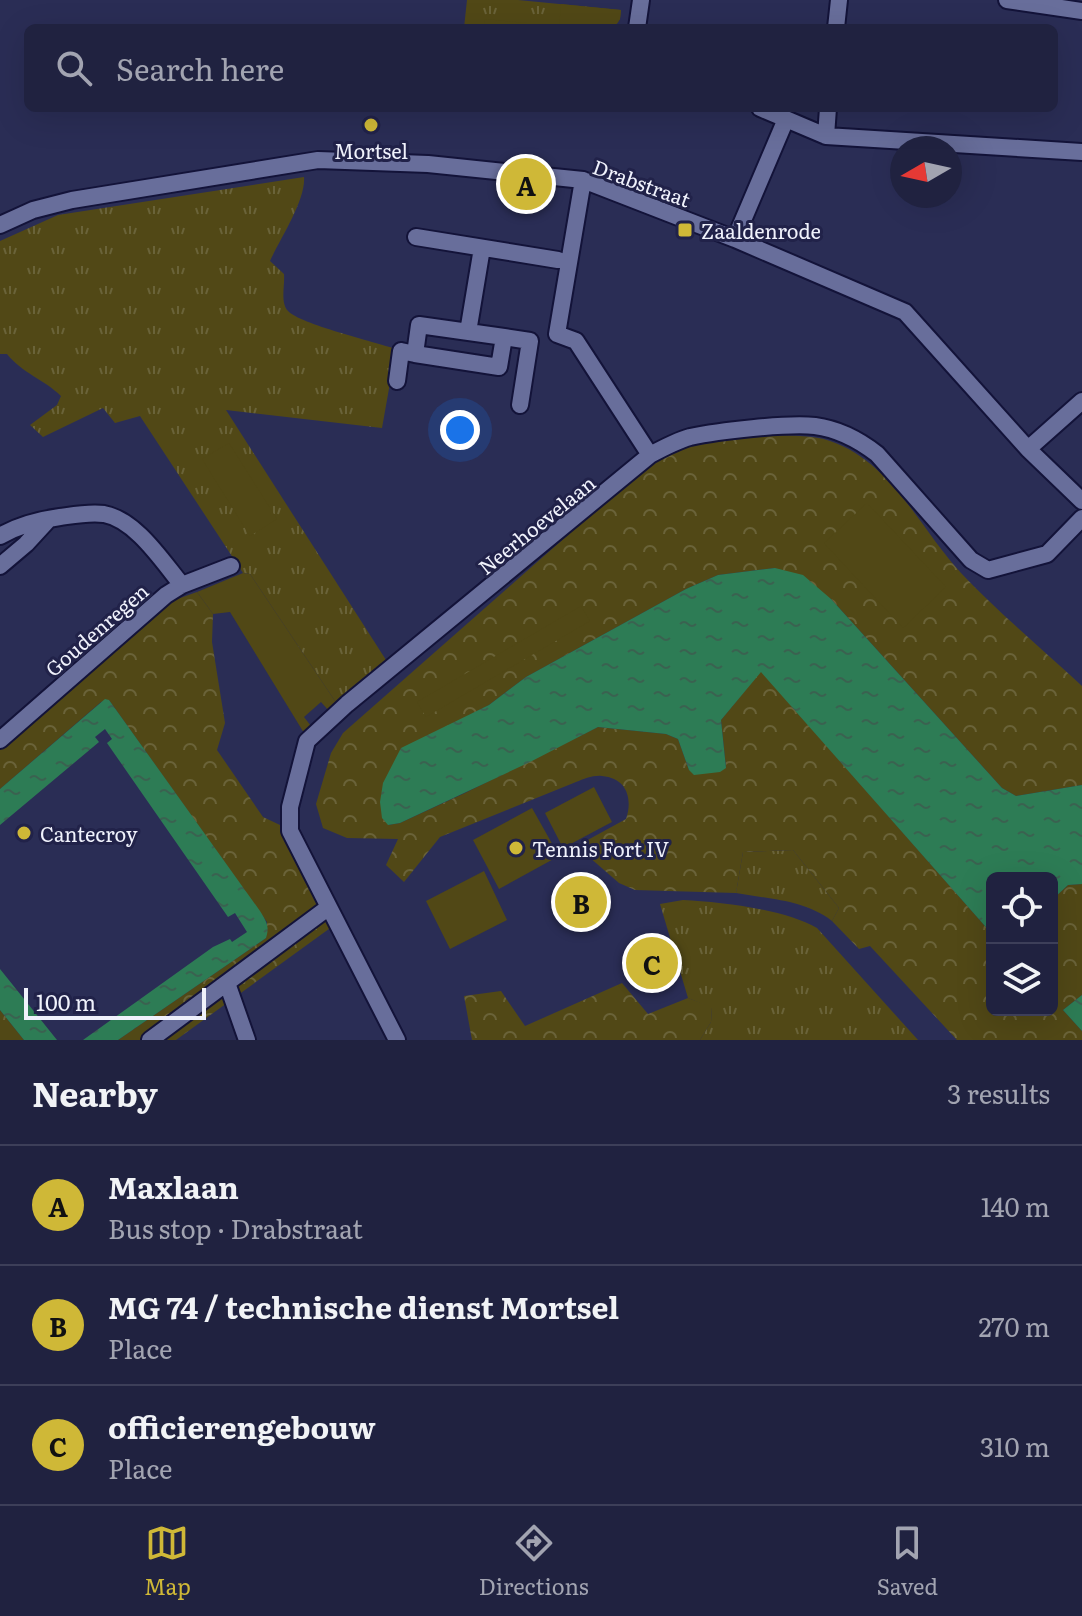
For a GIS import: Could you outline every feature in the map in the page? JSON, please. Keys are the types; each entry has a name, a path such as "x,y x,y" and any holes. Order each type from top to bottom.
{"street":[{"path":"638,24 641,0"},
{"path":"836,24 839,0"},
{"path":"1007,0 1082,11"},
{"path":"769,112 826,136 1082,152"},
{"path":"826,136 828,112"},
{"path":"735,239 786,119"},
{"name":"Drabstraat","path":"0,225 33,210 72,200 318,160 428,164 583,180 735,239 905,312 1028,449 1082,501"},
{"path":"557,334 583,180"},
{"path":"416,237 558,260"},
{"path":"468,332 482,248"},
{"path":"415,354 419,325 530,341 557,334 576,341 650,455"},
{"path":"397,381 401,351 499,367 504,337"},
{"path":"520,405 530,341"},
{"path":"1028,449 1082,401"},
{"name":"Neerhoevelaan","path":"397,1040 293,839 288,822 307,741 347,704 650,455 690,437 793,426 834,430 863,443 877,454 971,560 988,570 1047,554 1082,518"},
{"path":"0,536 18,525 90,513 108,515 124,522 141,537 182,585"},
{"path":"0,566 49,519"},
{"name":"Goudenregen","path":"0,740 166,595 182,585 231,566"},
{"path":"150,1040 329,907"},
{"path":"227,983 247,1040"}],"green space":[{"path":"467,0 518,0 621,10 617,24 464,24"},
{"path":"561,4 621,10 617,24 559,24"},
{"path":"485,19 527,23 527,24 484,24"},
{"path":"304,177 297,208 270,261 284,274 284,303 295,316 396,349 382,428 226,410 386,660 337,704 250,574 243,573 140,416 115,423 103,408 43,437 30,425 57,405 61,396 7,354 0,354 0,241 58,215"},
{"path":"775,435 810,437 830,441 871,464 903,498 961,573 1082,686 1082,785 1016,796 1002,788 831,599 775,568 718,575 686,589 526,677 489,705 460,720 388,825 400,823 465,793 598,727 666,734 678,739 689,770 726,767 721,720 761,671 986,927 986,1016 1058,1016 1058,894 1068,885 1082,884 1082,995 1063,1010 1082,1031 1082,1040 957,1040 870,946 859,949 832,921 839,908 793,850 743,852 736,893 635,890 619,883 581,850 584,842 626,819 629,804 626,791 610,778 599,776 585,779 440,837 404,882 386,865 398,839 347,838 323,828 316,804 331,753 343,733 659,456 697,443"},
{"path":"229,443 277,519 250,536 202,459"},
{"path":"867,503 946,587 903,628 824,543"},
{"path":"243,573 250,574 337,704 329,711 321,702 304,717 311,726 304,733 230,612 213,614 197,592"},
{"path":"197,592 213,614 212,642 225,723 217,750 263,817 280,825 333,926 176,1040 118,1040 266,938 267,922 109,700 101,702 0,789 0,749 166,603"},
{"path":"581,606 590,621 426,717 417,702"},
{"name":"Tennis Fort IV","path":"594,787 612,822 563,848 545,813"},
{"name":"Tennis Fort IV","path":"532,808 559,856 499,889 473,840"},
{"path":"793,850 839,908 832,921 798,904 736,893 743,852"},
{"name":"Tennis Fort IV","path":"484,871 507,920 450,949 426,901"},
{"path":"683,900 770,911 817,928 918,1040 700,1040 711,1022 712,1008 688,998 660,904"},
{"path":"622,983 648,1014 688,998 712,1007 711,1022 700,1040 472,1040 464,996 501,991 525,1026"},
{"path":"0,1010 24,1040 0,1040"}],"water":[{"path":"775,568 803,575 831,599 1002,788 1016,796 1082,785 1082,884 1068,885 1058,894 1058,872 986,872 986,927 761,672 721,720 726,768 720,772 694,775 689,770 678,739 666,734 598,727 400,823 388,825 382,818 380,802 383,783 401,748 489,705 526,677 686,589 718,575"},
{"path":"105,699 109,700 260,911 268,930 266,938 118,1040 83,1040 213,947 230,939 232,942 247,932 235,913 228,917 107,743 112,739 105,729 95,737 99,742 0,825 0,789"},
{"path":"0,969 57,1040 24,1040 0,1010"},
{"path":"1082,995 1082,1031 1063,1010"}],"place":[{"name":"Mortsel","path":"371,125"},
{"name":"Maxlaan","path":"526,184"},
{"name":"Zaaldenrode","path":"685,230"},
{"name":"Cantecroy","path":"24,833"},
{"name":"Tennis Fort IV","path":"516,848"},
{"name":"MG 74 / technische dienst Mortsel","path":"581,902"},
{"name":"officierengebouw","path":"652,963"}]}
